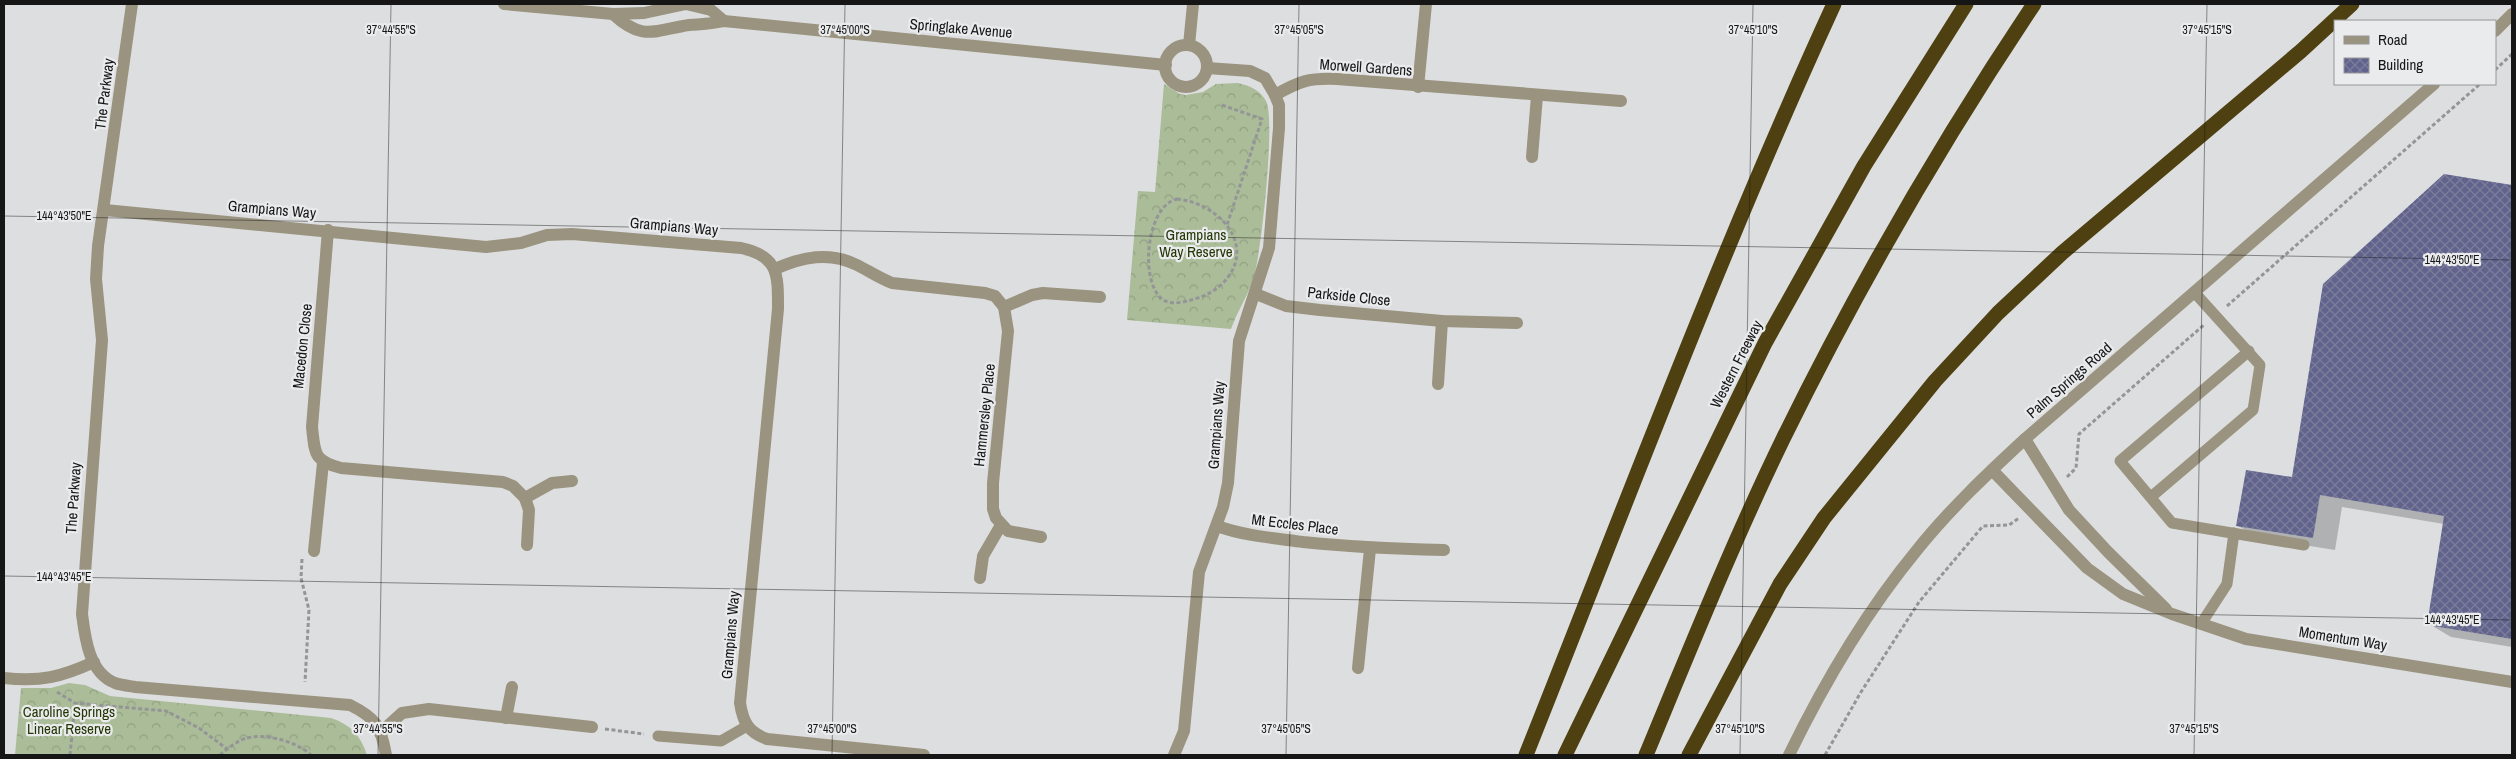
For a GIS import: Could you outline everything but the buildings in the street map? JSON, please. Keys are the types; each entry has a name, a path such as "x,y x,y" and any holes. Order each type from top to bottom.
{"highway":[{"path":"1526,755 1728,248 1794,90 1834,4"},
{"name":"Western Freeway","path":"1565,755 1765,343 1864,166 1966,4"},
{"path":"1646,755 1708,603 1783,439 1858,294 1922,179 2034,4"},
{"path":"2335,20 2352,4"},
{"path":"1689,755 1780,584 1824,518 1935,381 1998,313 2062,253 2301,51 2334,21"}],"street":[{"name":"The Parkway","path":"132,4 105,210 98,246 96,279 102,340 82,614 85,643 94,662 104,676 115,683 135,687 350,705 371,715 380,733 386,755"},
{"name":"Springlake Avenue","path":"504,4 613,14 644,13 686,4 711,10 724,21"},
{"path":"1189,45 1193,4"},
{"path":"1418,87 1426,4"},
{"name":"Springlake Avenue","path":"613,14 630,27 652,34 687,26 724,21 1166,65"},
{"path":"2496,30 2512,14"},
{"path":"1189,45 1203,53 1207,68 1202,80 1197,84 1185,87 1173,82 1166,71 1166,65 1170,52 1189,45"},
{"path":"1207,68 1250,71 1265,78 1275,95"},
{"name":"Morwell Gardens","path":"1275,95 1300,81 1315,78 1621,102"},
{"name":"Palm Springs Road","path":"1789,755 1838,662 1873,610 1917,550 1992,470 2025,439 2433,85"},
{"name":"Grampians Way","path":"1174,755 1184,731 1199,572 1217,526 1228,483 1239,341 1256,294 1269,248 1279,128 1279,105 1275,95"},
{"path":"1532,157 1537,96"},
{"name":"Grampians Way","path":"105,210 328,230 486,247 521,243 547,235 572,234 741,248 764,256 775,269 778,309 740,703 742,718 747,726"},
{"name":"Macedon Close","path":"308,553 323,464 316,454 312,427 328,230"},
{"path":"775,269 796,260 822,256 835,258 858,265 881,279 892,283 985,293 995,296 1004,307 1032,295 1043,293 1100,297"},
{"name":"Parkside Close","path":"1256,294 1286,306 1442,321 1517,323"},
{"name":"Hammersley Place","path":"1001,525 993,509 992,500 1008,331 1004,307"},
{"path":"1438,384 1442,321"},
{"name":"Momentum Way","path":"2025,439 2069,510 2108,552 2172,614"},
{"path":"323,464 341,468 503,482 514,486 525,498 529,510 526,545"},
{"name":"Momentum Way","path":"1992,470 2087,568 2123,594 2172,614 2246,639 2512,682"},
{"path":"525,498 552,483 572,480"},
{"path":"980,578 983,556 1001,525 1008,531 1019,535 1040,537"},
{"name":"Mt Eccles Place","path":"1217,526 1240,534 1264,538 1370,549 1444,550"},
{"path":"1358,668 1370,549"},
{"path":"4,678 23,680 65,675 94,662"},
{"path":"506,718 512,687"},
{"path":"380,733 402,713 429,709 592,727"},
{"path":"747,726 755,734 767,738 924,755"}],"lane":[{"path":"2151,498 2253,410 2260,365 2195,293"},
{"path":"2249,351 2120,461 2172,523 2304,544"},
{"path":"2201,624 2226,584 2234,533"},
{"path":"658,736 720,741 747,726"}],"path":[{"path":"2496,69 2512,54"},
{"path":"2057,489 2076,468 2079,434 2479,85"},
{"path":"1222,105 1262,119 1227,226"},
{"path":"1170,200 1185,200 1207,208 1227,226 1236,240 1238,255 1237,264 1221,284 1203,296 1184,302 1167,302 1161,298 1156,290 1149,263 1151,233 1161,208 1170,200"},
{"path":"1825,755 1861,692 1919,602 1983,526 2009,525 2032,510"},
{"path":"305,682 309,610 301,578 308,553"},
{"path":"52,690 75,703 166,712 199,728 227,749"},
{"path":"70,755 75,703"},
{"path":"592,727 658,736"},
{"path":"220,755 247,738 267,738 288,742 304,749 311,755"}],"green space":[{"name":"Grampians Way Reserve","path":"1238,83 1254,89 1266,101 1269,113 1269,133 1266,189 1256,266 1251,286 1231,329 1127,320 1138,191 1155,192 1164,84 1180,94 1186,95 1203,92 1216,84"},
{"name":"Caroline Springs Linear Reserve","path":"69,683 85,685 110,696 331,718 349,727 354,732 362,742 367,755 15,755 21,688 51,688"}]}
